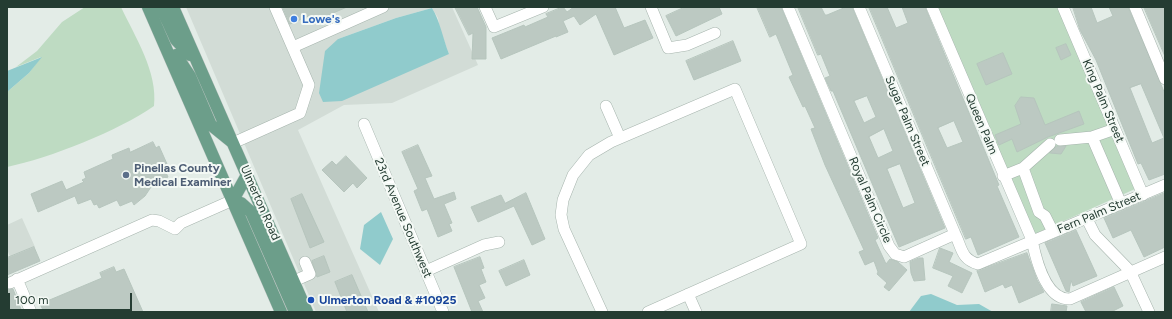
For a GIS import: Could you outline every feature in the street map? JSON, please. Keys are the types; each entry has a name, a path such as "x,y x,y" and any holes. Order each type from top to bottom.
{"main road":[{"name":"Ulmerton Road","path":"148,7 281,312"},
{"path":"161,7 176,40 197,63"},
{"name":"Ulmerton Road","path":"173,7 307,312"},
{"path":"164,42 190,76 211,125 233,143"},
{"path":"247,175 233,200 241,203 251,212 295,312"}],"street":[{"path":"233,143 300,113 309,85 275,7"},
{"path":"293,47 383,7"},
{"path":"485,7 494,27 543,7"},
{"path":"651,7 668,48 687,45 715,33"},
{"name":"Royal Palm Circle","path":"788,7 889,246 895,254 904,257 955,234"},
{"name":"Sugar Palm Street","path":"859,7 955,234"},
{"name":"Queen Palm","path":"932,7 1003,176 1032,240"},
{"name":"King Palm Street","path":"1063,7 1143,195"},
{"path":"1135,7 1165,79"},
{"path":"602,312 564,229 561,214 564,200 573,175 589,155 620,138 735,89 801,244 648,312"},
{"path":"606,106 620,138"},
{"name":"23rd Avenue Southwest","path":"364,124 443,312"},
{"path":"1003,176 1023,168 1055,142 1092,136 1115,129"},
{"path":"1092,136 1121,204"},
{"path":"1023,168 1039,212 1045,216 1053,232"},
{"name":"Fern Palm Street","path":"1032,240 1087,219 1165,185"},
{"path":"31,312 13,281 152,220 159,221 175,229 181,223 233,200"},
{"path":"1087,219 1095,235 1130,271 1150,312"},
{"path":"955,234 966,259 978,264 1032,240 1045,279 1054,294 1062,299 1070,299 1130,271 1165,258"},
{"path":"426,271 484,246 500,242"},
{"path":"294,281 312,278 305,262"},
{"path":"688,294 696,312"}],"shaded area":[{"path":"186,7 452,7 478,65 392,103 344,105 298,130 379,312 316,312","holes":["432,8 438,18 440,30 449,54 338,39 396,18"]},
{"path":"22,218 35,247 10,257 7,249 7,225"}],"green space":[{"path":"85,7 121,7 139,43 149,68 154,93 154,106 122,125 103,134 43,157 7,167 7,92 29,73 41,57 16,67 37,51 62,22"},
{"path":"937,7 1058,7 1135,189 1035,234"}],"water":[{"path":"432,8 449,54 342,101 323,102 319,93 325,51 338,39 396,18"},
{"path":"42,57 29,73 7,92 7,71"},
{"path":"381,212 393,239 380,265 360,249 364,225"},
{"path":"931,294 957,305 979,304 993,312 909,312 921,296"}],"building":[{"name":"Lowe's","path":"283,7 347,7 312,22 309,16 290,24"},
{"path":"455,7 477,7 486,27 486,59 472,59 473,33 469,35"},
{"path":"563,7 567,12 574,7 615,7 624,28 645,20 653,38 614,55 596,14 580,25 574,16 563,21 568,32 501,59 492,38 524,25 525,27 548,17 546,14"},
{"path":"685,7 719,7 722,14 676,36 666,16"},
{"path":"757,7 781,7 878,238 875,240 886,264 890,259 898,262 907,270 889,291 884,287 887,283 877,274 878,272 874,261 865,265 859,252 864,250 825,165 811,129 815,128 789,77 793,75 776,34 770,37"},
{"path":"798,7 821,7 825,15 827,15 846,7 852,7 945,228 899,247 833,91 831,91 825,78 830,76 821,54 818,55","holes":["867,96 876,117 864,123 854,101","884,129 893,151 878,158 869,137","900,164 915,203 903,208 887,169"]},
{"path":"869,7 887,7 896,28 908,23 902,7 925,7 1019,237 978,255 971,237 966,239","holes":["954,121 963,142 947,148 938,128"]},
{"path":"1073,7 1091,7 1097,23 1113,16 1109,7 1128,7 1165,94 1165,174 1149,180 1141,163 1138,164 1096,60 1080,30","holes":["1141,84 1164,138 1152,143 1130,88"]},
{"path":"1144,7 1165,7 1165,56"},
{"path":"733,41 741,61 694,80 686,61"},
{"path":"1066,44 1071,55 1061,60 1056,48"},
{"path":"1003,53 1012,74 986,85 977,64"},
{"path":"1021,97 1034,98 1045,125 1079,111 1084,124 1048,137 1017,152 1012,139 999,145 995,135 1021,124 1015,106"},
{"name":"Pinellas County Medical Examiner","path":"153,142 156,148 159,146 167,164 163,166 168,177 153,184 145,196 134,205 132,201 120,206 117,200 99,208 97,204 94,205 91,199 78,204 75,196 38,212 31,194 62,181 66,190 84,182 82,180 86,178 84,172 113,159 112,155 129,148 130,152"},
{"path":"418,145 432,176 425,178 434,199 454,192 456,199 444,204 452,223 449,224 452,231 438,237 427,209 422,211 414,191 418,189 402,152"},
{"path":"1057,146 1066,146 1061,154 1050,153"},
{"path":"346,156 367,178 357,188 353,183 344,192 322,170 332,161 336,165"},
{"path":"526,193 545,239 532,245 514,206 478,222 471,207 501,195 505,203"},
{"path":"1165,193 1165,247 1144,257 1131,230 1113,238 1104,218"},
{"path":"302,194 324,242 310,248 291,199"},
{"path":"1076,230 1097,276 1073,286 1071,280 1069,292 1066,291 1045,243"},
{"path":"34,247 40,261 7,275 7,258"},
{"path":"940,248 953,253 949,262 972,273 962,293 948,286 953,276 933,268"},
{"path":"1027,253 1037,280 1044,292 1019,303 1012,285 1005,288 1003,284 985,292 977,271"},
{"path":"324,256 330,272 317,277 312,261"},
{"path":"480,257 484,268 481,269 486,282 479,285 485,298 478,301 483,312 472,312 454,267"},
{"path":"923,258 925,280 914,281 911,273 910,262"},
{"path":"524,260 530,275 506,286 499,271"},
{"path":"114,267 116,272 124,269 143,312 44,312 40,304 102,278 100,273"},
{"path":"352,275 368,312 347,312 335,282"},
{"path":"1114,287 1123,306 1111,312 1086,312 1081,302"},
{"path":"7,289 13,289 22,312 7,312"},
{"path":"1052,304 1067,306 1066,312 1051,312"}],"place":[{"name":"Lowe's","path":"294,19"},
{"name":"Pinellas County Medical Examiner","path":"126,175"},
{"name":"Ulmerton Road & #10925","path":"311,300"}]}
